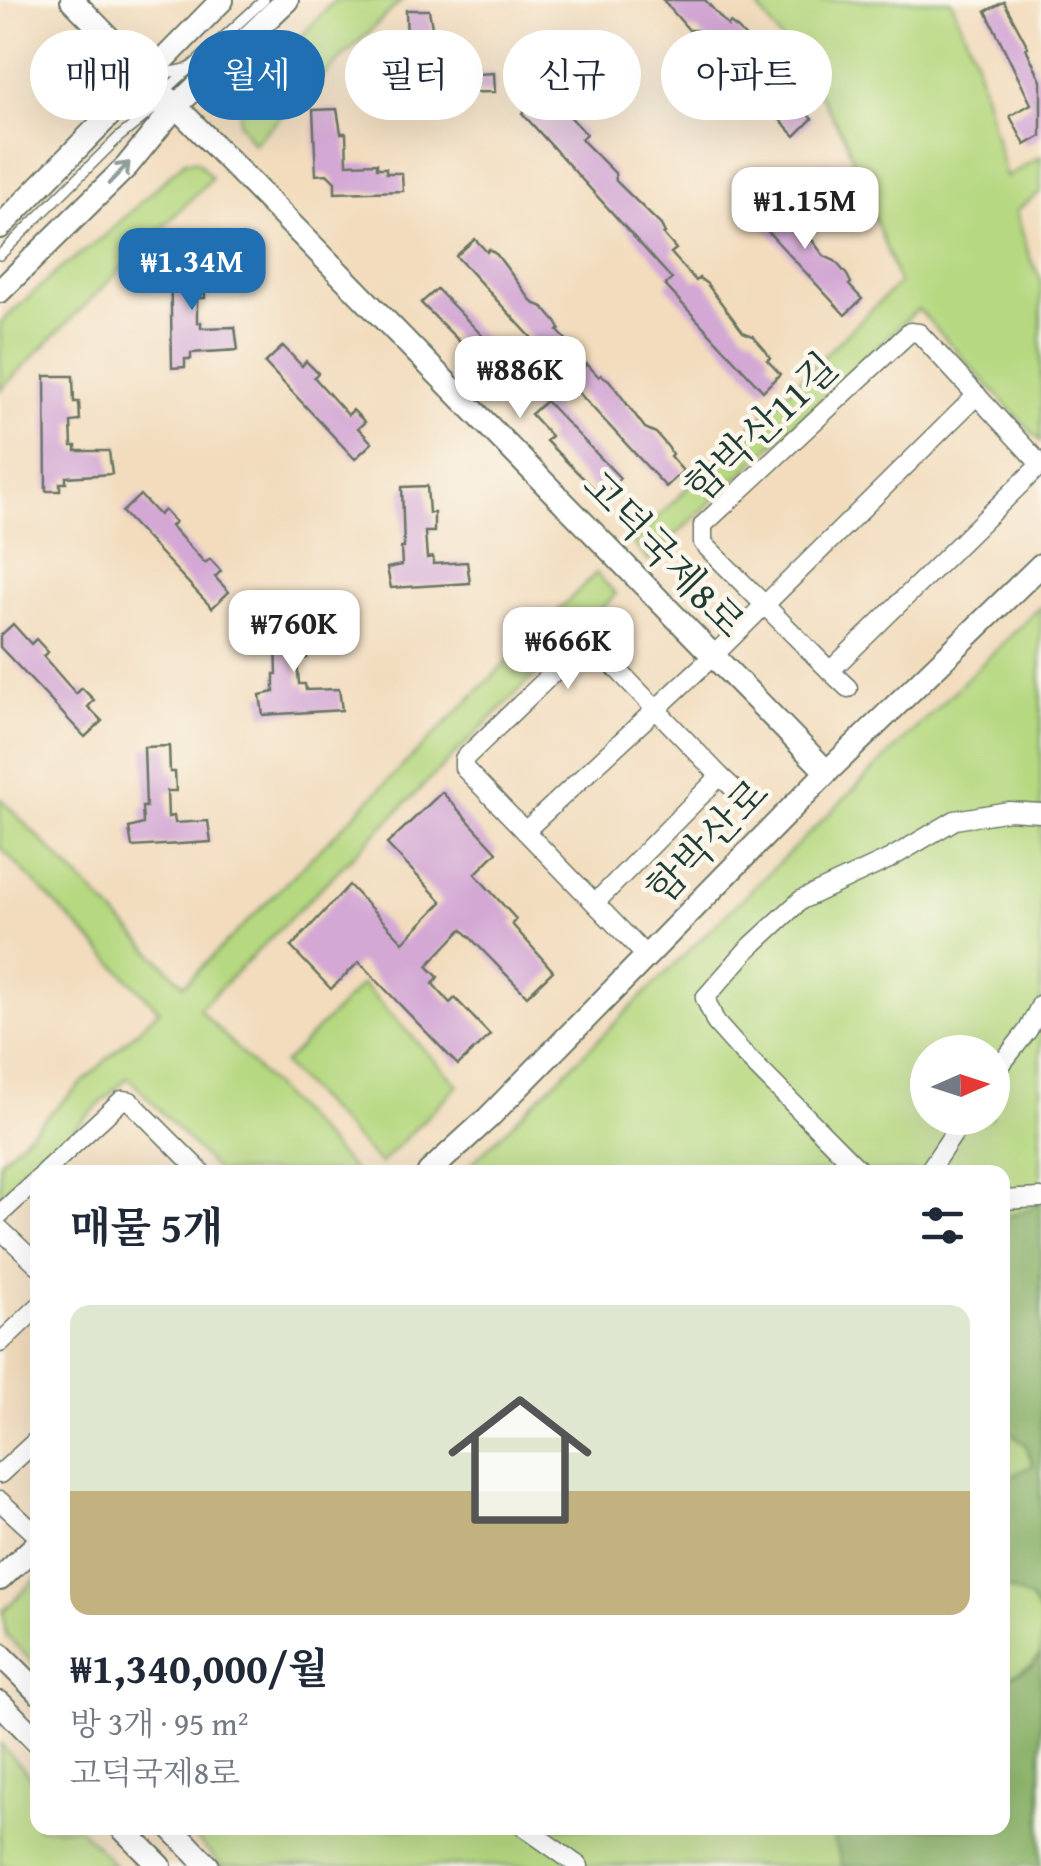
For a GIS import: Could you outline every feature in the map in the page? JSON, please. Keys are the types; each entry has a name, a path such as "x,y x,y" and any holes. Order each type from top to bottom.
{"street":[{"name":"고덕국제8로","path":"72,0 102,30"},
{"path":"168,88 222,0"},
{"path":"168,91 287,0"},
{"name":"고덕국제8로","path":"168,96 827,772"},
{"path":"0,227 132,120"},
{"path":"0,291 127,166 151,120"},
{"name":"함박산11길","path":"910,332 919,333 1041,465 830,671 703,543 704,525 910,332"},
{"path":"525,831 712,656 977,395"},
{"name":"함박산로","path":"436,1165 827,772 1041,566"},
{"path":"647,957 464,768 464,759 584,643 593,644 745,798"},
{"path":"830,671 848,688"},
{"path":"596,903 720,776"},
{"path":"853,1165 716,1023 704,998 746,950 801,900 889,859 955,820 1009,811 1041,814"},
{"path":"1010,1053 1041,1004"},
{"path":"52,1165 122,1100 130,1100 187,1165"},
{"path":"933,1165 953,1135"},
{"path":"0,1214 30,1186"},
{"path":"1010,1200 1041,1198"},
{"path":"0,1229 30,1257"},
{"path":"0,1343 30,1315"},
{"path":"0,1474 30,1446"},
{"path":"0,1501 30,1532"},
{"path":"0,1579 30,1548"},
{"path":"0,1654 30,1684"},
{"path":"0,1704 30,1734"},
{"path":"129,1835 160,1866"},
{"path":"177,1835 208,1866"},
{"path":"534,1835 579,1866"}],"lane":[{"path":"233,30 264,0"},
{"path":"168,90 273,0"},
{"path":"168,90 188,72"},
{"path":"168,90 188,72"},
{"path":"0,252 73,174 134,120"},
{"path":"0,252 118,136 140,120"}],"green space":[{"path":"335,0 402,0 371,30 345,30 345,55 325,74 325,30 307,30"},
{"path":"753,0 951,0 975,57 1006,177 1041,156 1041,192 1016,211 1030,258 1041,279 1041,442 918,309 648,561 632,542 899,283 845,138 832,116 832,30 775,30"},
{"path":"239,120 278,120 253,144"},
{"path":"185,161 197,161 212,178 0,390 0,323 60,269 106,235"},
{"path":"596,573 616,594 199,1009 348,1165 211,1165 128,1077 36,1165 30,1165 30,1170 0,1199 0,1161 159,1010 0,847 0,798 184,985"},
{"path":"1041,606 1041,1866 222,1866 193,1835 1010,1835 1010,1165 470,1165"},
{"path":"362,984 458,1085 380,1164 283,1064"},
{"path":"1041,1204 1041,1617 1031,1600 1010,1590 1010,1476 1033,1465 1026,1445 1010,1432 1010,1216"},
{"path":"30,1585 30,1660 6,1635 3,1611"},
{"path":"1041,1653 1041,1866 843,1866 832,1835 1010,1835 1010,1676 1032,1666"},
{"path":"0,1744 30,1776 30,1835 86,1835 115,1866 0,1866"}],"building":[{"path":"663,0 705,0 728,26 730,23 739,30 697,30 689,30"},
{"path":"1004,2 1041,81 1041,136 1025,145 1010,116 1031,104 986,11"},
{"path":"406,10 429,10 432,30 407,30"},
{"path":"494,73 495,92 483,92 483,74"},
{"path":"337,109 341,133 346,133 347,164 377,163 377,168 386,168 386,173 402,173 403,191 335,193 335,182 327,174 316,175 313,120 325,120 325,110"},
{"path":"528,120 573,120 586,134 581,139 661,225 663,234 676,249 671,253 696,281 699,278 707,284 743,332 753,336 766,351 770,358 767,360 780,374 763,391 665,285 672,279"},
{"path":"780,120 811,120 795,136"},
{"path":"766,192 778,205 788,208 824,256 835,261 847,275 849,285 862,299 845,315 747,209"},
{"path":"475,239 487,252 489,249 497,255 533,303 543,307 556,322 558,331 571,345 554,362 456,256"},
{"path":"170,252 198,252 205,298 197,298 197,323 201,322 201,328 235,327 238,350 191,353 191,359 185,359 185,367 172,368"},
{"path":"437,289 530,385 516,398 421,303"},
{"path":"283,346 302,366 306,361 318,373 314,377 348,415 353,410 365,422 358,428 372,443 355,459 265,363"},
{"path":"587,364 599,377 609,380 645,428 656,433 668,447 670,456 683,471 666,487 568,381"},
{"path":"45,376 73,376 74,402 79,402 80,421 71,422 72,446 76,446 76,451 109,451 112,474 66,477 66,483 60,483 60,491 46,491"},
{"path":"546,401 620,478 602,497 546,441 551,436 531,414"},
{"path":"427,486 434,532 425,532 427,558 433,557 433,564 467,562 470,583 391,588 387,568 402,565 404,548 402,487"},
{"path":"140,495 159,515 164,510 175,522 171,526 205,563 210,559 221,571 215,577 229,592 212,608 122,512"},
{"path":"300,613 301,640 306,639 307,658 297,659 299,684 305,684 306,690 339,689 342,710 263,715 260,695 274,692 277,674 275,614"},
{"path":"13,624 31,644 36,639 48,652 43,656 76,694 82,688 94,700 88,707 102,721 85,737 0,647 0,636"},
{"path":"169,746 170,772 175,772 176,791 167,791 168,817 174,816 175,823 208,821 211,842 132,847 129,828 143,824 142,807 146,807 144,747"},
{"path":"442,792 497,852 475,874 516,919 512,924 553,971 527,996 462,929 427,966 438,977 433,984 450,1003 455,998 490,1035 458,1065 359,962 331,989 291,947 349,885 403,942 442,902 387,844"}]}
